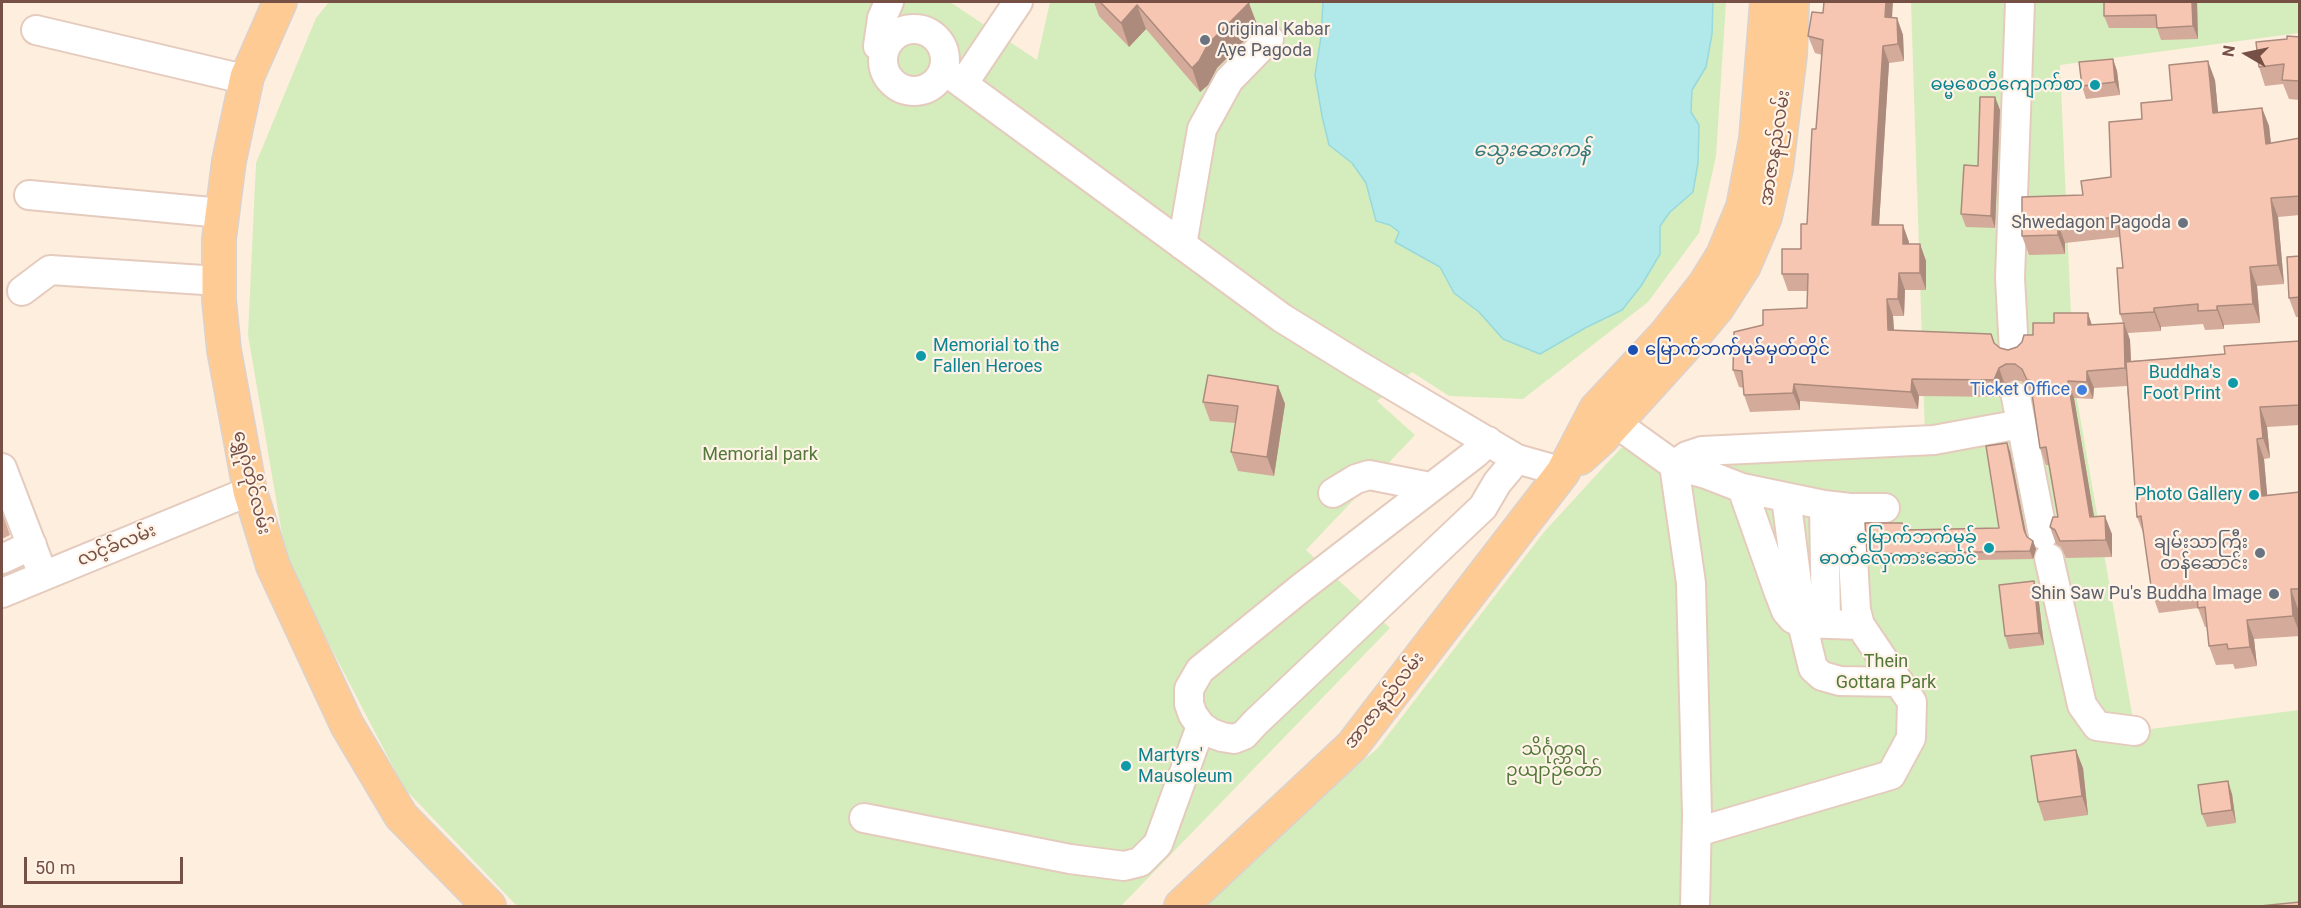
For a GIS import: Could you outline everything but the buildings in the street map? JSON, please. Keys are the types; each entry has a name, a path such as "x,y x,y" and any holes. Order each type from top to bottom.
{"main road":[{"name":"ရွှေဂုံတိုင်လမ်း","path":"239,77 234,65 262,2"},
{"name":"ရွှေဂုံတိုင်လမ်း","path":"280,2 239,77 213,152 213,212 205,344 213,401 241,495 261,584 349,764 387,827 473,904"},
{"name":"အာဇာနည်လမ်း","path":"1767,2 1777,56"},
{"name":"အာဇာနည်လမ်း","path":"1181,906 1352,746 1686,311 1734,260 1756,139 1792,2"}],"street":[{"path":"884,50 878,46 882,18 889,2"},
{"path":"1018,2 953,77 940,79 924,90 904,90 888,79 882,60 884,50 896,34 904,30 924,30 933,34 944,50 953,77 1282,318 1517,459 1563,472"},
{"path":"2014,351 2010,278 2020,2"},
{"path":"36,30 239,77"},
{"path":"1182,245 1202,129 1229,80 1269,39"},
{"path":"29,195 213,212"},
{"path":"22,291 50,270 210,280"},
{"path":"1674,465 1687,456 1702,451 1934,440 2019,410 2046,547 2082,705 2097,726 2135,731"},
{"path":"1606,416 1674,465 1742,488 1837,506 1885,508"},
{"path":"1488,441 1476,453 1200,670 1189,689 1188,704 1201,726 1222,737 1234,739 1244,735 1483,507 1497,483 1517,459"},
{"path":"1674,465 1691,583 1697,832 1695,906"},
{"path":"2,468 43,575"},
{"path":"1333,493 1356,479 1369,475 1430,487"},
{"path":"1742,488 1786,611 1793,619 1814,623 1860,625"},
{"name":"လင့်ခ်လမ်း","path":"2,593 241,495"},
{"path":"1786,497 1814,623"},
{"path":"1697,832 1891,776 1911,738 1912,702 1860,625 1837,506"},
{"path":"1837,506 1814,623 1813,668 1822,676 1840,681 1899,682"},
{"path":"2,559 32,545"},
{"path":"864,818 1070,859 1124,866 1140,861 1158,844 1168,823 1201,726"}],"green space":[{"name":"Memorial park","path":"329,2 950,2 1037,60 1050,2 1726,2 1716,156 1699,233 1648,302 1523,399 1449,396 1412,372 1377,401 1415,435 1306,550 1390,628 1121,906 517,906 404,788 287,563 248,335 256,163 316,18"},
{"name":"Thein Gottara Park","path":"1911,2 2299,2 2299,33 2060,65 2074,382 2135,731 2299,710 2299,906 1192,906 1378,748 1544,532 1621,448 1925,436"}],"water":[{"name":"သွေးဆေးကန်","path":"1323,2 1713,2 1712,34 1706,67 1692,90 1691,112 1699,125 1698,163 1693,192 1670,212 1660,226 1660,254 1641,286 1622,310 1540,354 1503,339 1479,312 1454,293 1440,267 1395,242 1399,232 1390,225 1376,221 1366,183 1352,163 1329,145 1315,75 1321,37"}],"place":[{"name":"Original Kabar Aye Pagoda","path":"1205,40"},
{"name":"ဓမ္မစေတီကျောက်စာ","path":"2095,85"},
{"name":"Shwedagon Pagoda","path":"2183,223"},
{"name":"မြောက်ဘက်မုခ်မှတ်တိုင်","path":"1633,350"},
{"name":"Memorial to the Fallen Heroes","path":"921,356"},
{"name":"Buddha's Foot Print","path":"2233,383"},
{"name":"Ticket Office","path":"2082,390"},
{"name":"Photo Gallery","path":"2254,495"},
{"name":"မြောက်ဘက်မုခ် ဓာတ်လှေကားဆောင်","path":"1989,548"},
{"name":"ချမ်းသာကြီး တန်ဆောင်း","path":"2260,553"},
{"name":"Shin Saw Pu's Buddha Image","path":"2274,594"},
{"name":"Martyrs' Mausoleum","path":"1126,766"}],"park label":[{"name":"သိင်္ဂုတ္တရ ဥယျာဉ်တော်","path":"1554,760"}]}
